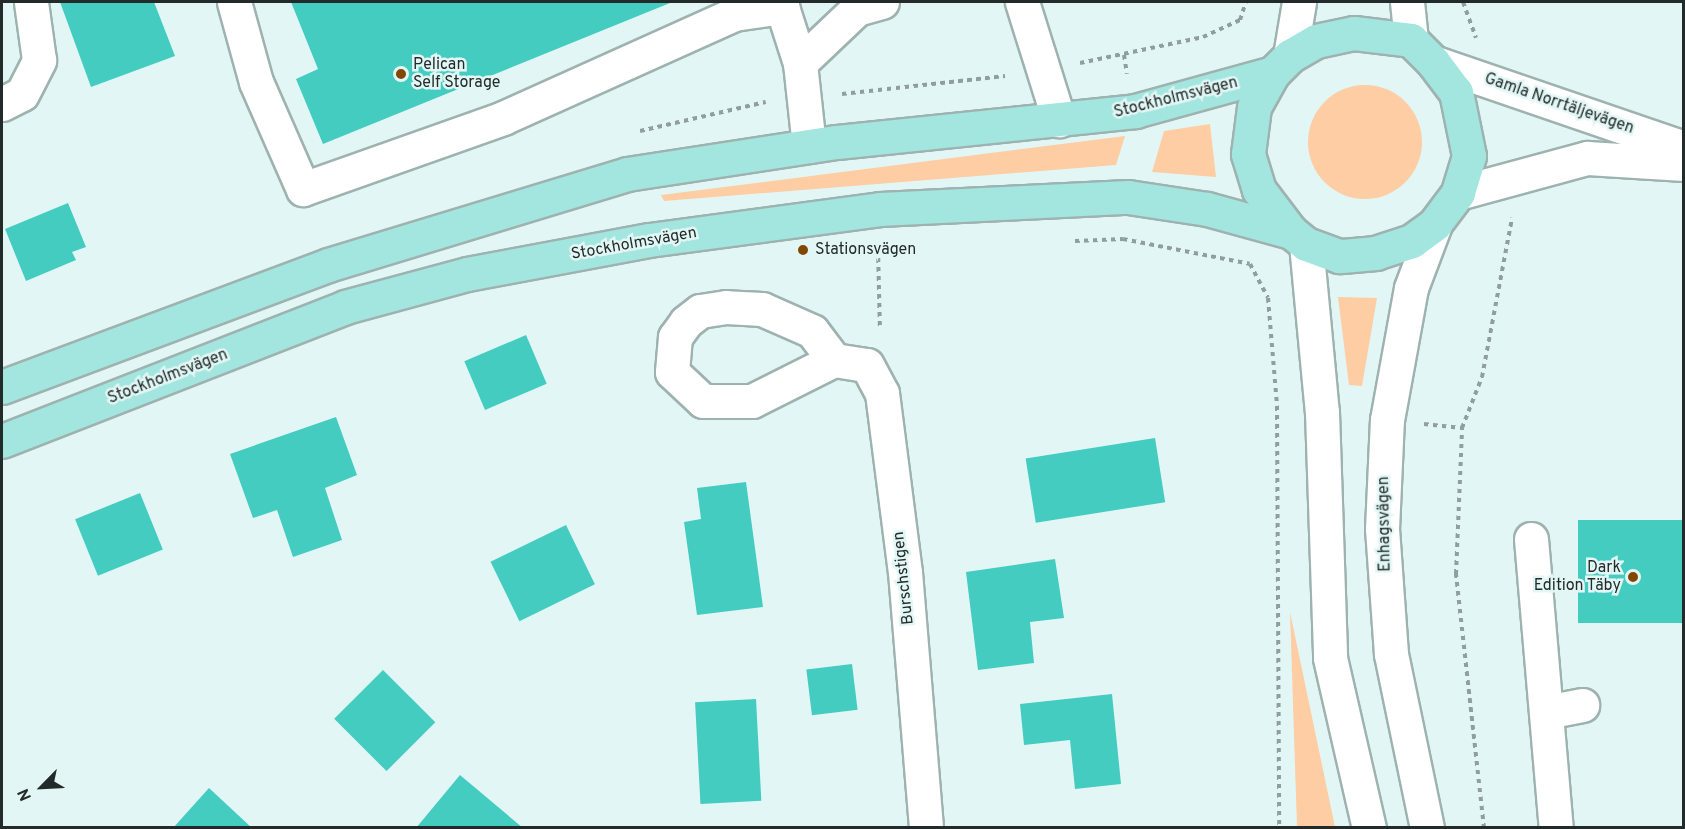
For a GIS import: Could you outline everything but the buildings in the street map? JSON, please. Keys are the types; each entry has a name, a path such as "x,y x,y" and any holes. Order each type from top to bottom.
{"main road":[{"path":"1299,238 1259,190 1248,154 1254,107 1282,65 1316,41 1354,33 1422,51 1456,92 1469,156 1458,193"},
{"name":"Stockholmsvägen","path":"2,387 452,223 627,174 809,146 1134,111 1282,65"},
{"name":"Stockholmsvägen","path":"2,441 345,307 467,274 649,240 879,209 1128,197 1206,209 1299,238 1339,256 1376,254 1412,241 1435,224 1458,193"}],"street":[{"path":"2,104 22,94 39,60 31,2"},
{"path":"234,2 256,82 303,189 503,118 734,14 782,7 800,63 809,146"},
{"path":"800,63 857,9 882,2"},
{"path":"1022,2 1046,69 1059,120"},
{"path":"1282,65 1299,2"},
{"path":"1407,2 1422,51"},
{"name":"Gamla Norrtäljevägen","path":"1422,51 1488,80 1683,148"},
{"name":"Gamla Norrtäljevägen","path":"1458,193 1510,176 1587,158 1683,164"},
{"name":"Enhagsvägen","path":"1427,828 1391,654 1382,529 1387,420 1411,288 1435,224"},
{"path":"1299,238 1322,412 1330,658 1369,828"},
{"name":"Burschstigen","path":"834,360 867,365 882,393 904,572 926,828"},
{"path":"1531,539 1556,828"},
{"path":"1546,712 1582,705"}],"path":[{"path":"663,123 803,97 970,82 1203,37 1240,20 1246,2"},
{"path":"1463,2 1488,80"},
{"path":"1484,828 1456,574 1462,428 1482,377 1512,236 1510,176"},
{"path":"1064,241 1123,239 1250,264 1268,298 1277,406 1279,828"},
{"path":"880,333 876,250 888,249"}],"shaded area":[{"path":"1365,85 1387,89 1406,101 1418,120 1422,142 1418,164 1406,183 1387,195 1365,199 1343,195 1324,183 1312,164 1308,142 1312,120 1324,101 1343,89"},
{"path":"1210,124 1216,177 1152,172 1164,131"},
{"path":"1125,136 1116,165 664,201 661,195"},
{"path":"1338,297 1377,298 1362,386 1349,385"},
{"path":"1290,612 1335,827 1297,827"}],"place":[{"name":"Pelican Self Storage","path":"401,74"},
{"name":"Stationsvägen","path":"803,250"},
{"name":"Dark Edition Täby","path":"1633,577"}]}
